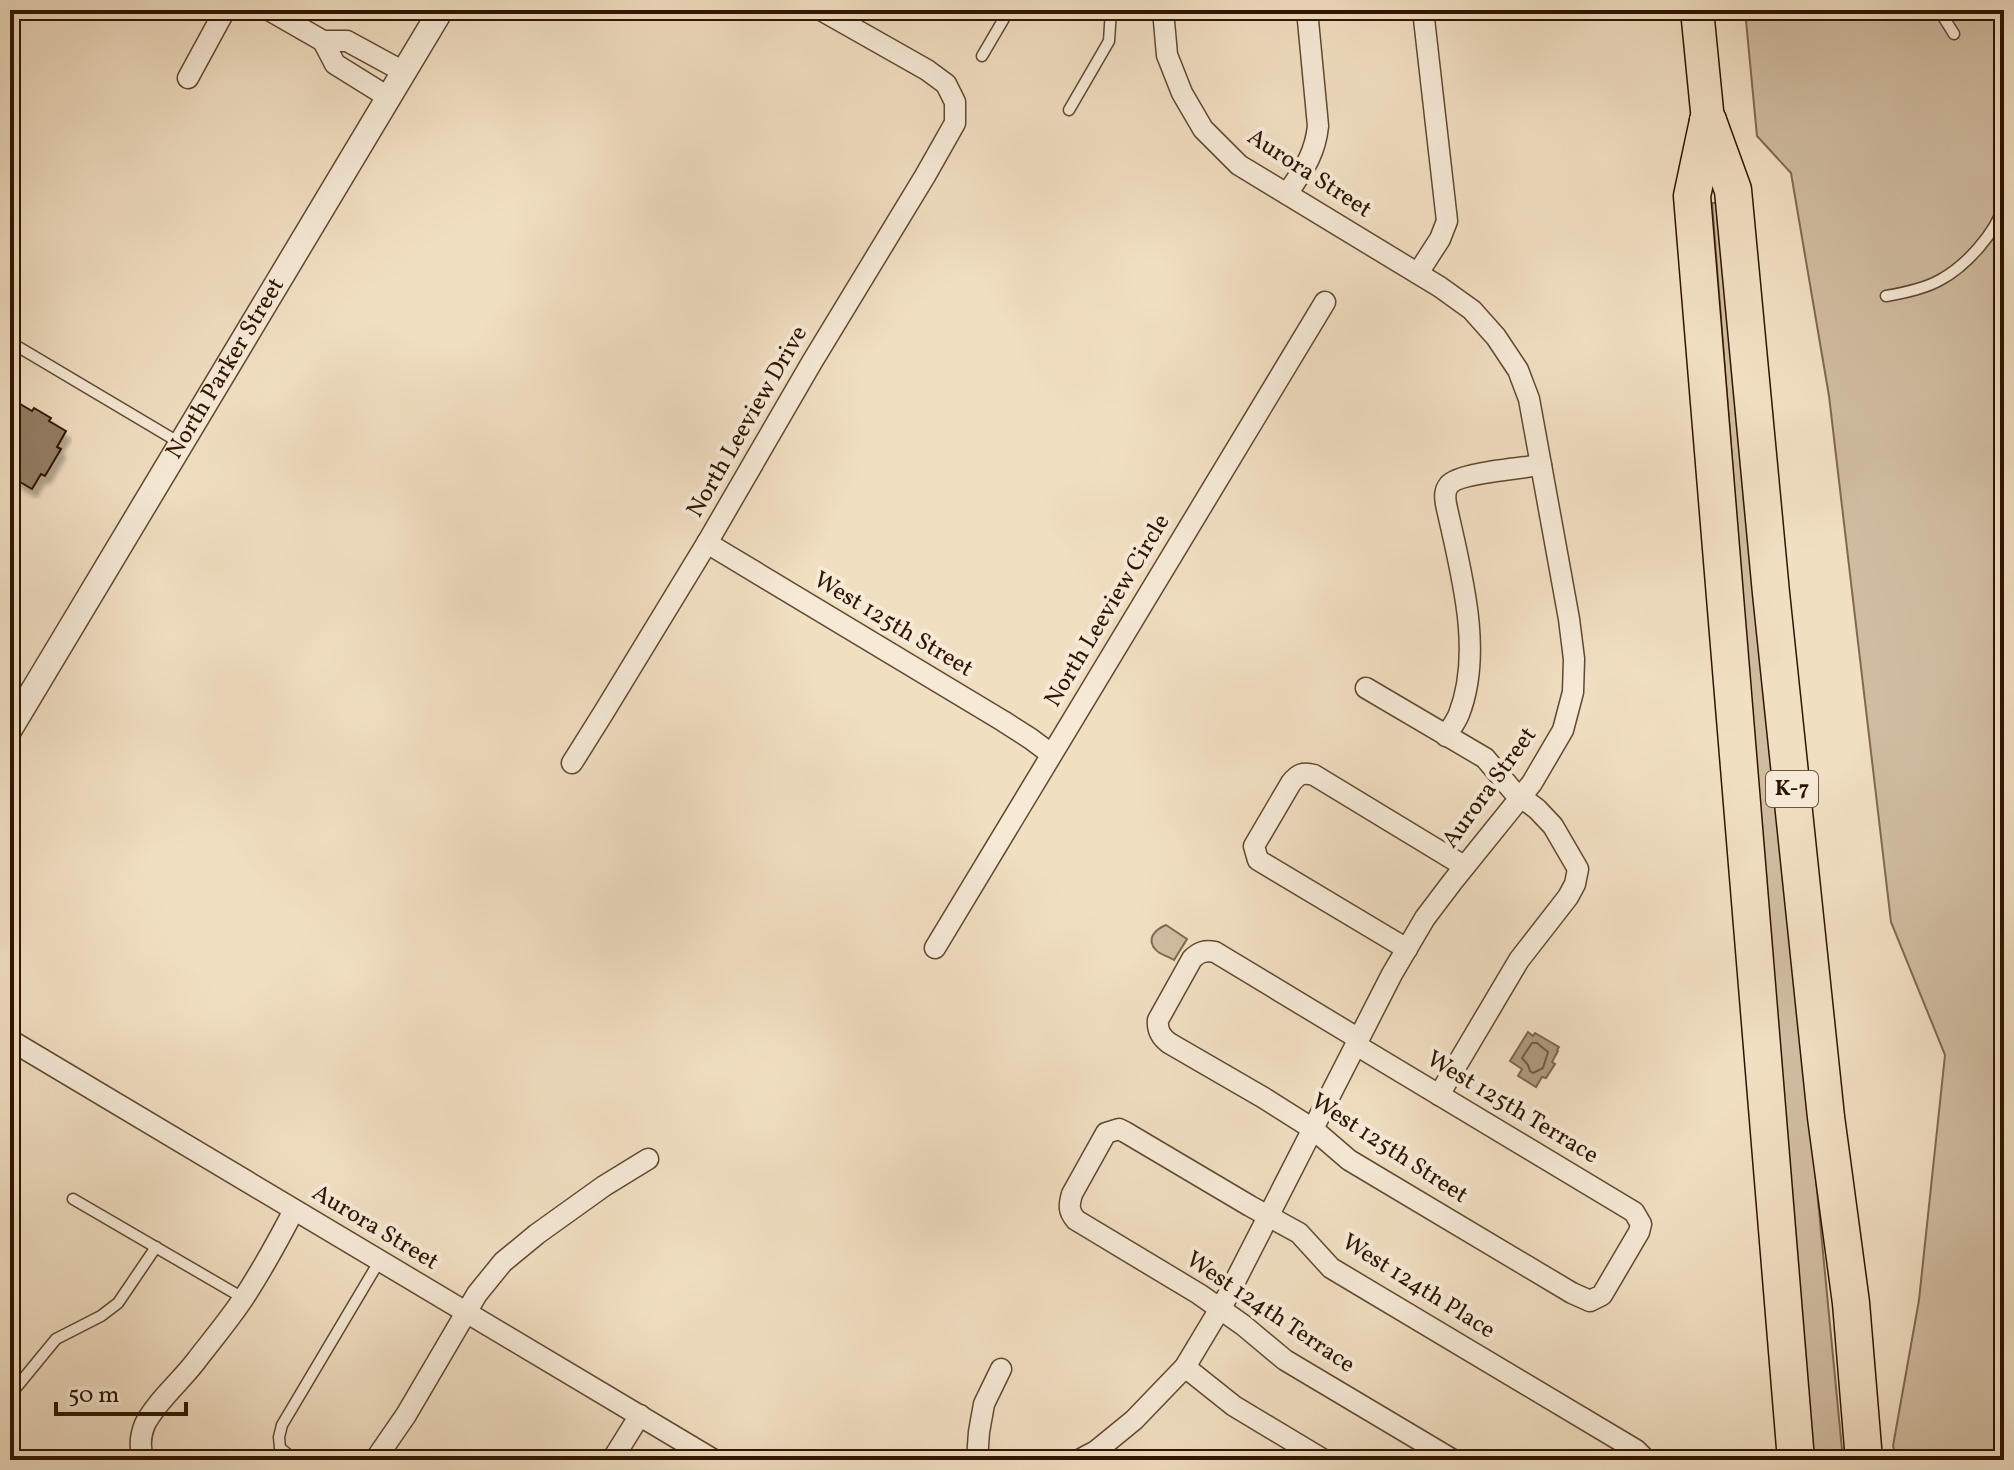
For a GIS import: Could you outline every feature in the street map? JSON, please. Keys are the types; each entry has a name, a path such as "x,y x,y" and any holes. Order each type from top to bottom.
{"highway":[{"name":"K-7","path":"1697,10 1708,121 1733,190 1772,608 1826,1117 1851,1303 1864,1460"},
{"name":"K-7","path":"1708,121 1692,196 1796,1460"}],"street":[{"path":"188,78 225,10"},
{"path":"269,10 323,41 347,41 404,72"},
{"name":"North Parker Street","path":"10,729 441,10"},
{"name":"North Leeview Drive","path":"572,763 707,543 955,123 955,102 946,84 821,10"},
{"name":"Aurora Street","path":"1079,1460 1096,1451 1134,1420 1185,1367 1220,1309 1392,974 1425,918 1542,768 1563,730 1573,692 1574,659 1569,619 1529,399 1518,370 1496,337 1472,310 1418,273 1239,165 1203,129 1182,93 1167,55 1163,10"},
{"path":"1287,194 1316,144 1318,126 1307,10"},
{"path":"1418,273 1440,239 1447,221 1423,10"},
{"path":"323,41 335,64 388,97"},
{"name":"North Leeview Circle","path":"935,948 1325,302"},
{"path":"1446,736 1462,702 1470,634 1446,491 1449,485 1463,477 1541,465"},
{"name":"West 125th Street","path":"707,543 1003,721 1051,754"},
{"path":"1366,688 1485,758 1520,797 1553,826 1578,869 1568,897 1519,960 1439,1095"},
{"path":"1407,949 1258,860 1254,846 1291,783 1296,776 1306,773 1314,775 1464,866"},
{"name":"West 125th Street","path":"1202,952 1192,959 1160,1017 1158,1025 1162,1038 1313,1129 1349,1160 1590,1301 1604,1291 1634,1241 1641,1224 1639,1218"},
{"name":"West 125th Terrace","path":"1202,952 1215,952 1439,1095 1621,1203 1639,1218"},
{"name":"Aurora Street","path":"10,1040 714,1460"},
{"name":"West 124th Place","path":"1070,1201 1106,1133 1119,1129 1299,1233 1331,1268 1623,1442 1646,1460"},
{"path":"375,1460 406,1415 485,1283 503,1262 604,1186 648,1159"},
{"name":"West 124th Terrace","path":"1070,1201 1070,1212 1076,1220 1199,1294 1285,1360 1453,1460"},
{"path":"142,1455 143,1428 149,1417 190,1369 243,1298 294,1210"},
{"path":"1185,1367 1234,1406 1324,1460"},
{"path":"977,1460 984,1404 1001,1369"},
{"path":"612,1460 640,1415"}],"lane":[{"path":"982,56 1009,10"},
{"path":"1069,110 1109,41 1111,10"},
{"path":"1939,10 1954,34"},
{"path":"1886,296 1905,293 1940,280 1973,255 2000,217 2004,205"},
{"path":"10,342 181,444"},
{"path":"73,1199 243,1298"},
{"path":"10,1395 56,1339 101,1316 118,1303 156,1247"},
{"path":"295,1460 280,1448 282,1425 380,1260"}],"shaded area":[{"path":"1745,10 2004,10 2004,1460 1897,1460 1893,1446 1919,1300 1945,1055 1891,922 1829,396 1791,173 1757,136"},
{"path":"1712,203 1716,203 1843,1460 1810,1460"},
{"path":"1166,925 1187,939 1174,960 1158,952 1152,942 1156,932"}],"water":[{"path":"1528,1032 1559,1047 1552,1062 1555,1064 1536,1087 1518,1076 1522,1069 1510,1061"}],"building":[{"path":"10,398 51,418 49,421 66,431 57,447 61,449 45,476 41,474 32,489 10,476"}]}
